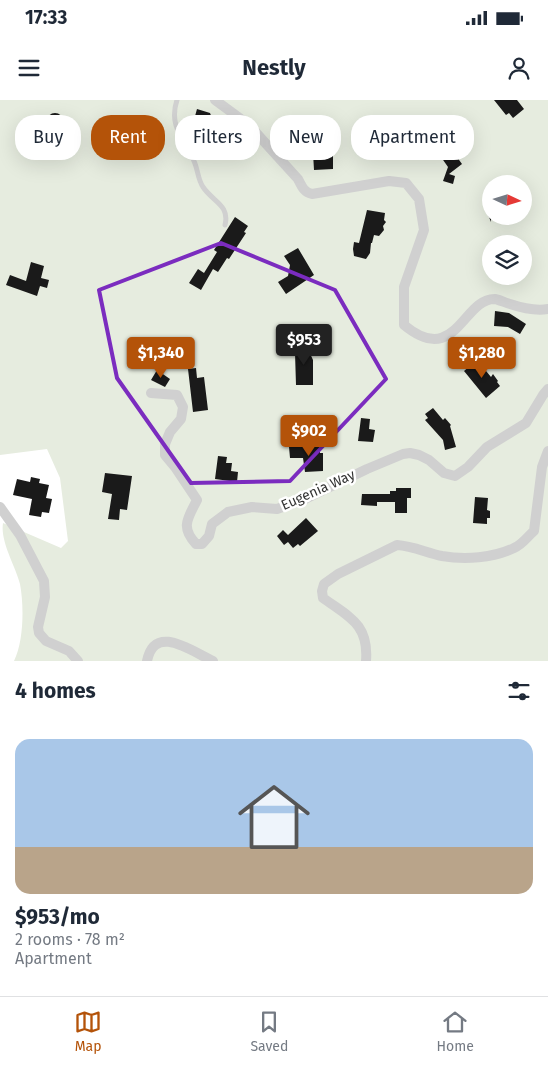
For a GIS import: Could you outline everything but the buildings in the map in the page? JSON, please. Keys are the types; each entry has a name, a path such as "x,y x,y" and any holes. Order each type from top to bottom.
{"street":[{"path":"215,100 249,125 298,179 303,190 307,193 312,194 388,181 406,183 419,199 424,230 404,287 404,325 415,334 430,338 446,336 486,301 496,299 523,308 548,309"},
{"name":"Eugenia Way","path":"151,393 177,395 183,407 181,419 170,432 165,444 165,455 176,467 196,500 186,521 187,532 196,544 202,544 210,536 212,524 228,512 252,507 277,509 304,499 403,454 419,455 429,460 444,474 455,476 468,467 488,447 526,423 548,389"},
{"path":"366,661 367,651 364,637 357,623 323,598 324,584 347,570 397,545 442,556 466,558 493,555 516,548 534,531 542,467 548,450"},
{"path":"0,507 20,535 44,581 44,597 38,627 39,633 46,641 69,651 78,661"},
{"path":"146,661 153,645 161,641 171,642 213,661"}],"lane":[{"path":"177,100 174,111 178,134 191,153 202,186 224,209 227,218 225,225"}],"highlighted area":[{"path":"221,243 335,290 386,379 290,481 191,483 117,378 99,290"}],"shaded area":[{"path":"0,100 548,100 548,661 14,661 20,643 22,602 20,584 4,538 3,523 61,548 68,541 60,478 47,449 0,455"}]}
